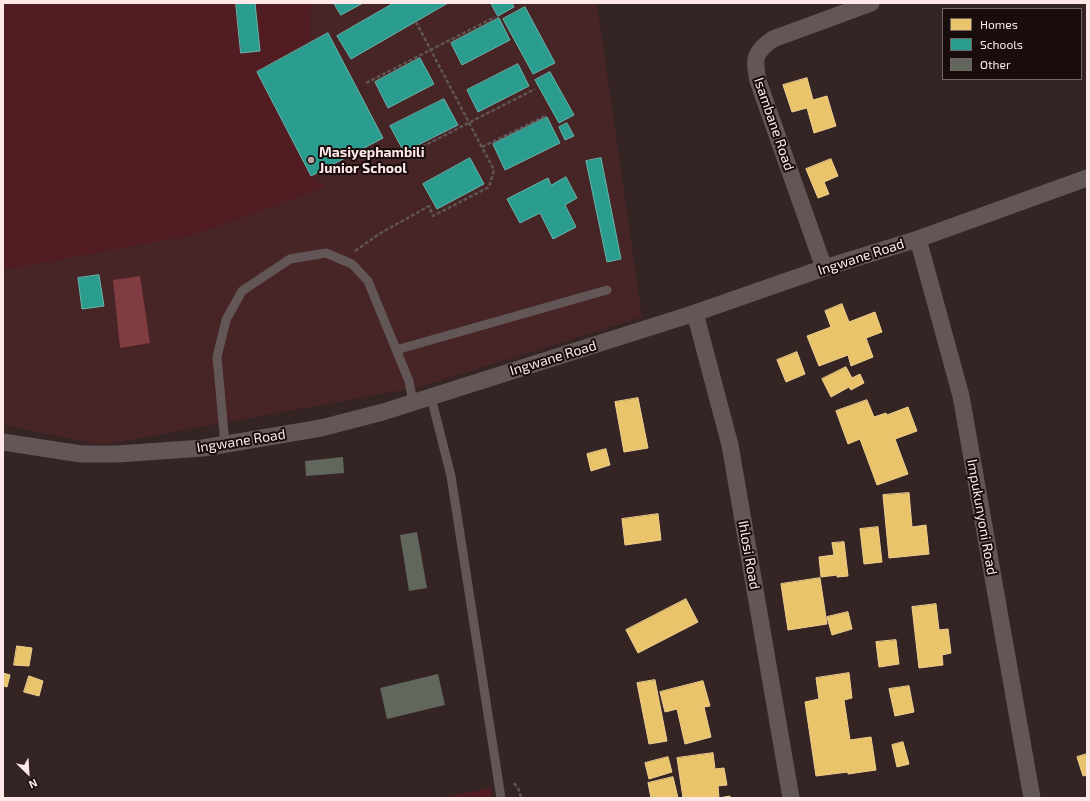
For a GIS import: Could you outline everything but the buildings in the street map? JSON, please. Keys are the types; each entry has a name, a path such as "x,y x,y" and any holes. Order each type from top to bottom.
{"street":[{"name":"Isambane Road","path":"824,268 758,82 755,67 756,56 761,47 772,39 871,3"},
{"name":"Ingwane Road","path":"3,442 80,454 118,454 203,448 321,428 382,412 695,314 824,268 918,239 1087,178"},
{"name":"Impukunyoni Road","path":"918,239 960,396 1032,798"},
{"name":"Ihlosi Road","path":"695,314 730,445 791,798"}],"lane":[{"path":"225,444 218,356 226,320 242,291 290,259 326,253 352,264 368,281 409,381 413,402"},
{"path":"396,350 607,290"},
{"path":"431,396 451,476 501,798"}],"path":[{"path":"366,83 495,17"},
{"path":"343,260 379,234 429,206 434,216 489,187 494,170 416,22"},
{"path":"406,155 535,89"},
{"path":"482,147 546,116"}],"shaded area":[{"name":"Masiyephambili Junior School","path":"3,3 597,3 642,317 420,387 102,445 3,425"},
{"path":"3,3 311,3 310,43 257,72 311,176 326,187 193,235 3,270"},
{"path":"140,276 150,343 120,348 113,280"},
{"path":"491,788 492,798 439,798"}],"place":[{"name":"Masiyephambili Junior School","path":"311,160"}]}
